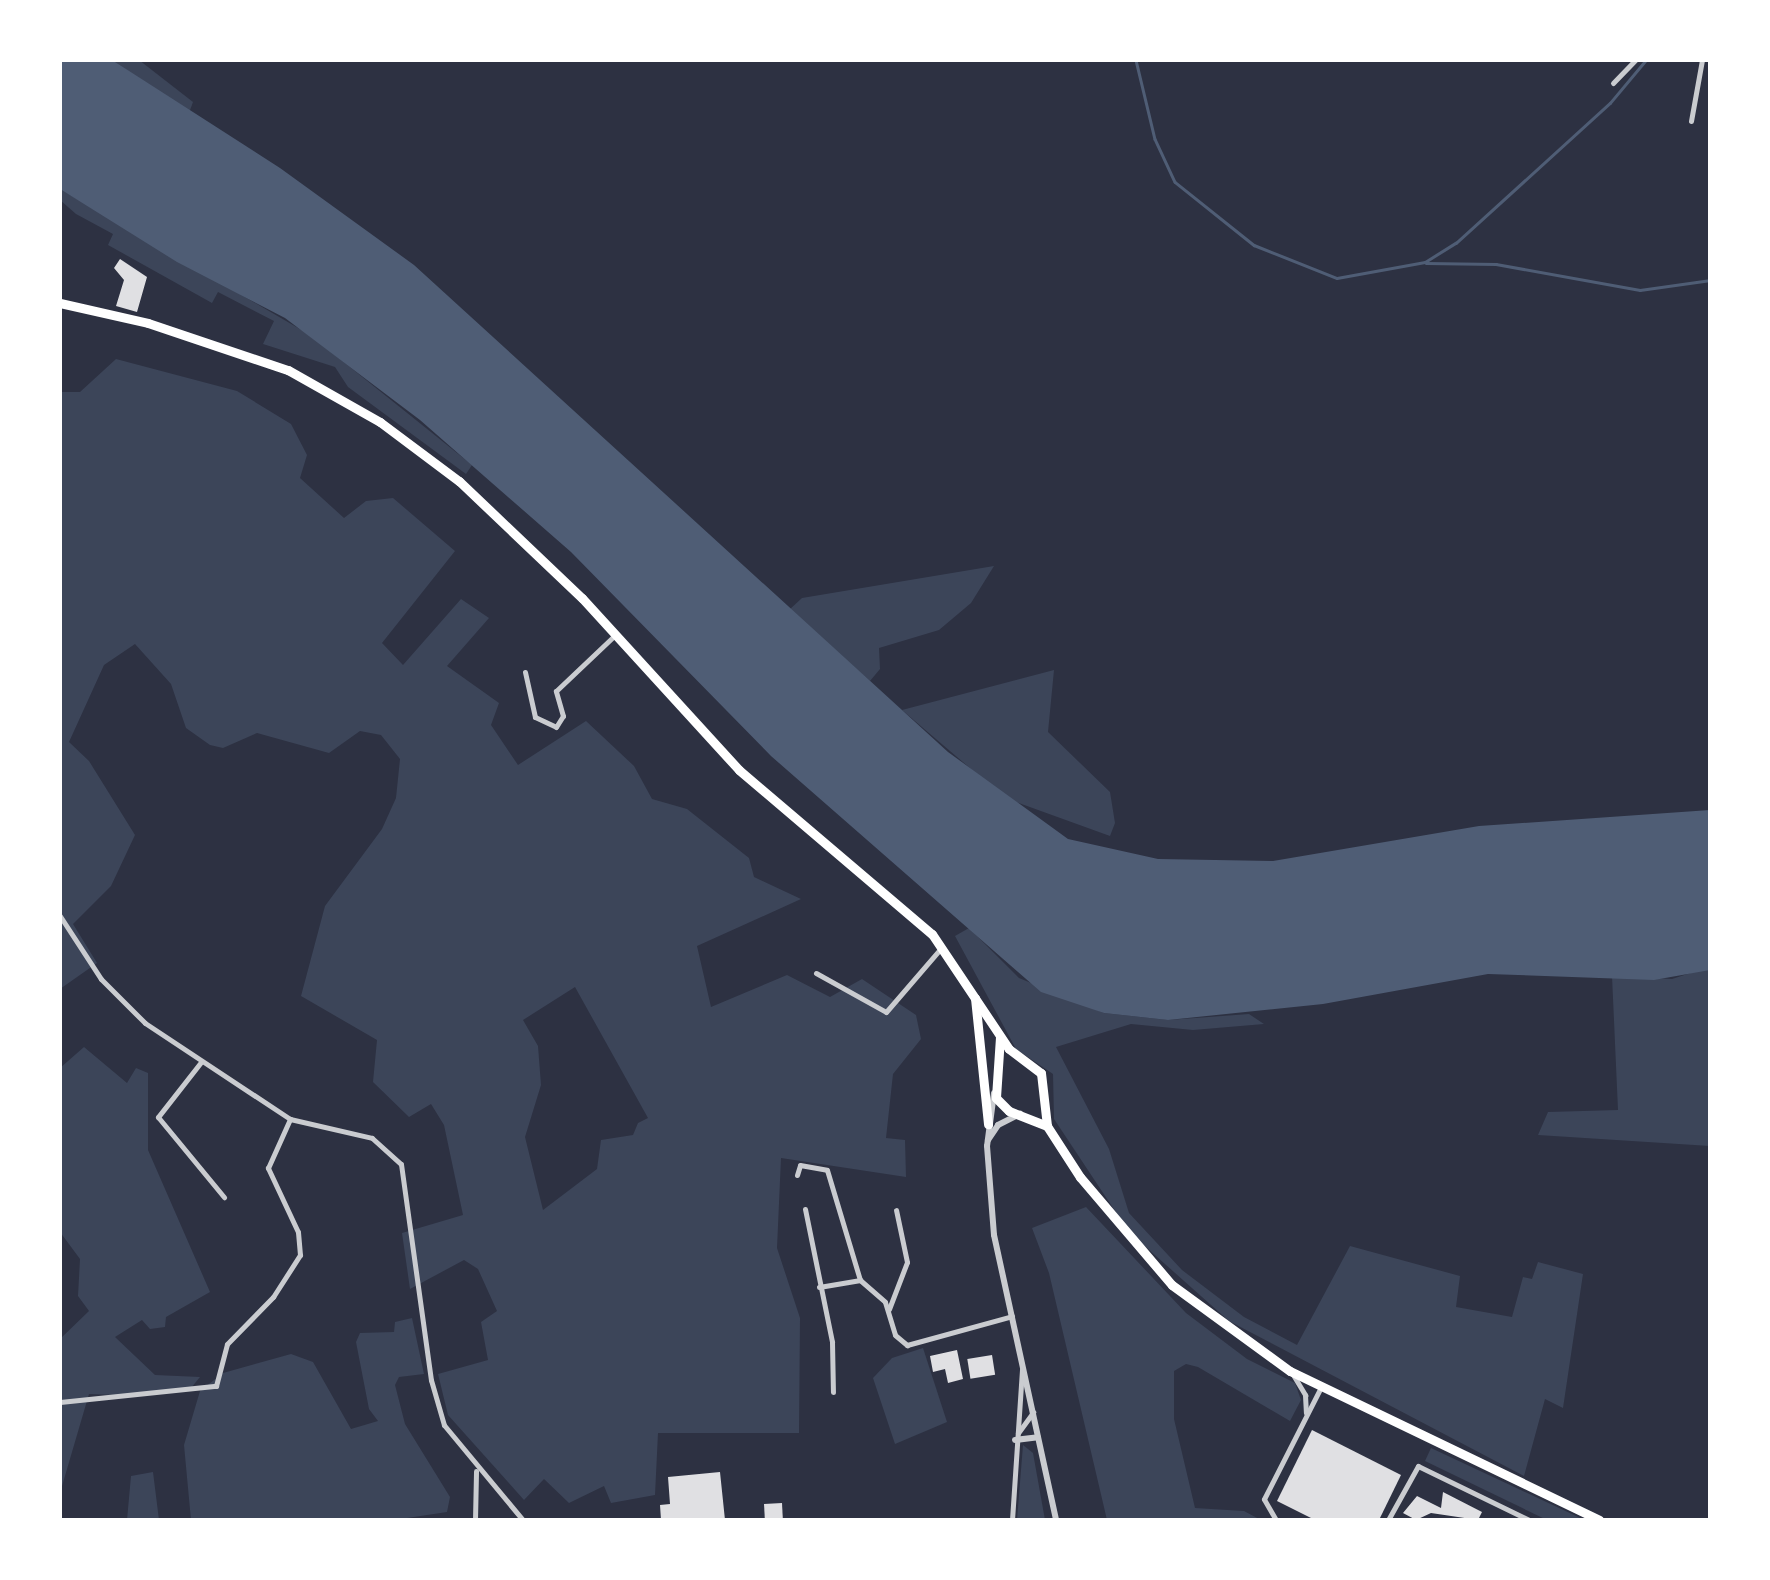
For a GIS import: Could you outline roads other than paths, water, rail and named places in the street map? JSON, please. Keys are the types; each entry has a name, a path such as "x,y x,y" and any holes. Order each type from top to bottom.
{"main road":[{"path":"61,304 236,350 344,400 460,482 614,634 738,770 943,945 1000,1036 1024,1062 1042,1072 1047,1126"},
{"path":"974,990 988,1124"},
{"path":"1000,1036 995,1092 1004,1107 1047,1126 1097,1202 1172,1285 1290,1371 1599,1520"},
{"path":"998,1074 1024,1062"},
{"path":"1022,1113 1046,1093"}],"street":[{"path":"1613,83 1635,60"},
{"path":"1691,120 1702,60"},
{"path":"526,672 535,717 556,728 564,716 556,690 614,634"},
{"path":"60,916 121,1003 201,1062 290,1119 372,1138 401,1164 434,1390 444,1425 476,1470 523,1520"},
{"path":"816,973 886,1012 943,945"},
{"path":"201,1062 158,1117 224,1197"},
{"path":"995,1092 987,1146 992,1220 1056,1520"},
{"path":"987,1146 998,1126 1022,1113"},
{"path":"60,1402 216,1386 227,1344 281,1288 300,1255 298,1232 268,1168 290,1119"},
{"path":"797,1175 800,1165 827,1170 860,1280 889,1308 895,1335 907,1345 1012,1316"},
{"path":"804,1209 820,1287 833,1392"},
{"path":"889,1308 907,1262 896,1210"},
{"path":"820,1287 860,1280"},
{"path":"1012,1520 1015,1440 1024,1365"},
{"path":"1290,1371 1305,1395 1306,1415"},
{"path":"1276,1520 1264,1500 1321,1387"},
{"path":"1015,1440 1033,1412"},
{"path":"1015,1440 1039,1437"},
{"path":"1388,1520 1418,1466 1529,1520"},
{"path":"475,1520 476,1470"}],"waterway":[{"path":"1136,60 1155,139 1175,182 1254,245 1337,278 1425,262 1456,243 1610,103 1646,60"},
{"path":"1426,263 1496,264 1640,290 1710,280"}]}
